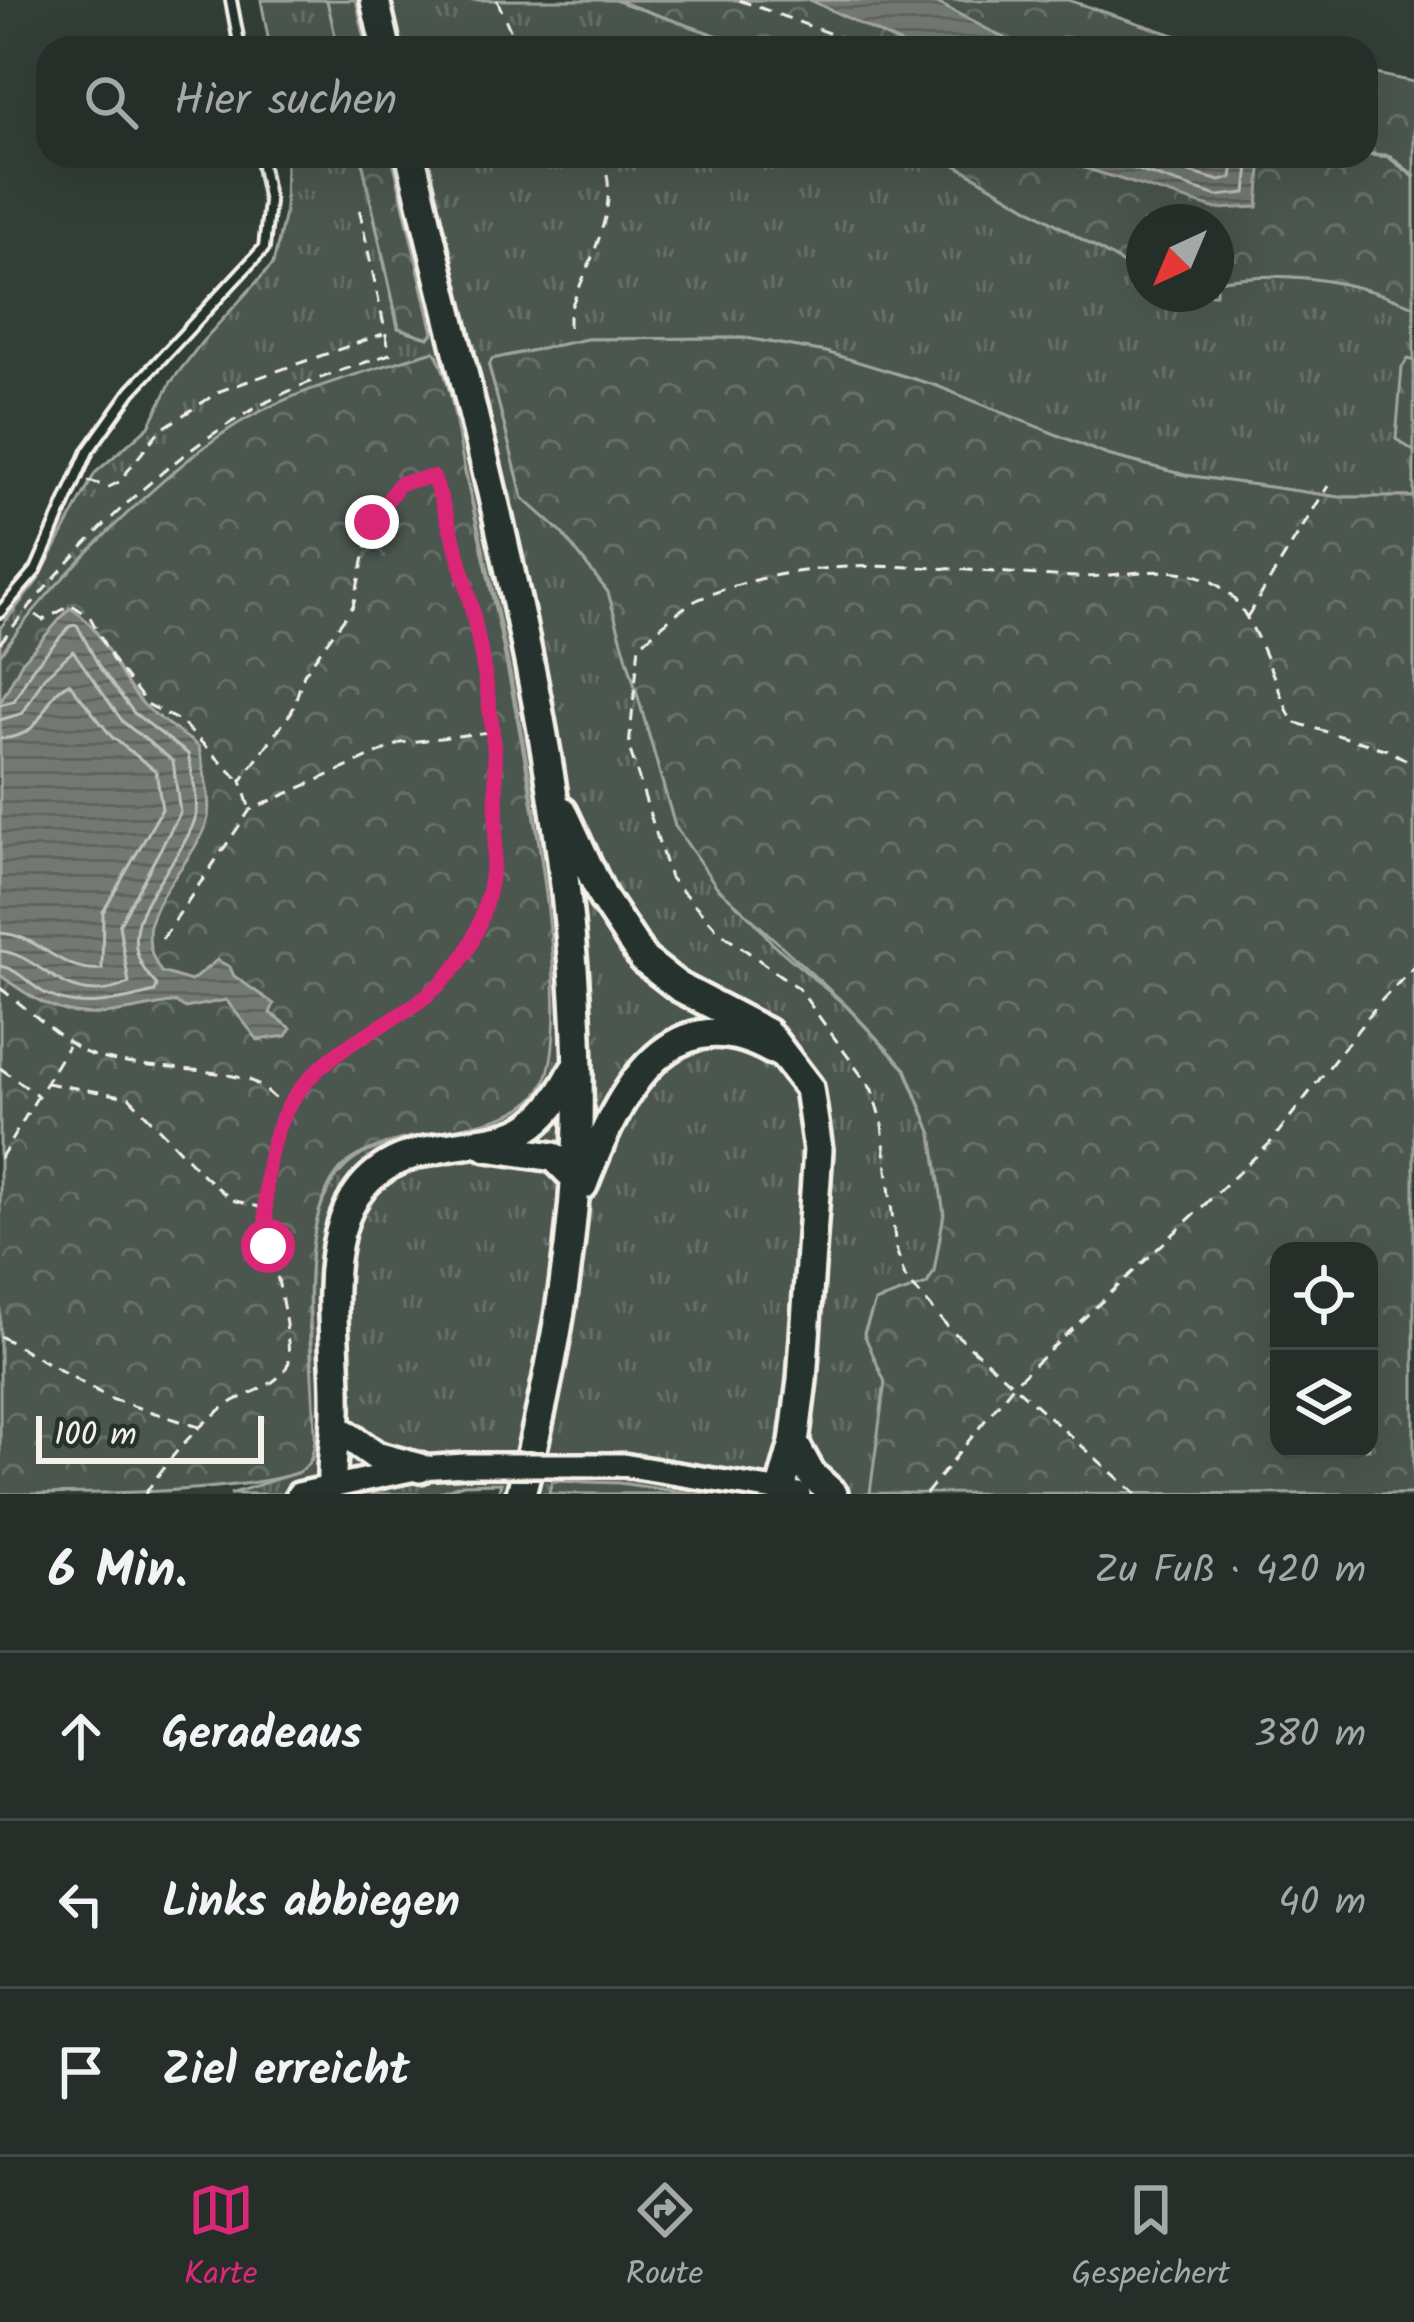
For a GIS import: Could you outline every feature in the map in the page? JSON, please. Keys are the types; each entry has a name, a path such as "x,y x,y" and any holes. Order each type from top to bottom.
{"highway":[{"path":"374,0 383,36"},
{"path":"414,168 547,775 572,958 577,1064 573,1212 555,1344 521,1494"},
{"path":"547,775 594,881 644,959 679,987 747,1019 795,1065 815,1107 818,1150 790,1491"},
{"path":"573,1212 611,1114 640,1071 670,1047 706,1036 734,1036 766,1046 795,1065"},
{"path":"339,1483 332,1268 351,1206 375,1176 396,1161 480,1145 545,1117 577,1064"},
{"path":"480,1145 554,1157 574,1178"},
{"path":"339,1422 376,1456 420,1468"},
{"path":"794,1443 811,1474 832,1494"}],"main road":[{"path":"298,1494 420,1468 465,1465 623,1465 790,1491"}],"lane":[{"path":"231,0 238,36"},
{"path":"0,612 36,570 76,478 130,391 264,248 269,202 262,168"}],"path":[{"path":"496,0 512,36"},
{"path":"739,0 836,36"},
{"path":"569,328 569,313 607,209 610,189 604,168"},
{"path":"0,643 72,559 223,428 284,393 390,354 358,203"},
{"path":"76,478 109,487 119,482 159,430 220,392 323,351 385,334"},
{"path":"145,1494 178,1448 229,1404 268,1385 290,1362 264,1209 266,1167 285,1106 304,1081 350,1043 424,997 468,949 492,870 497,824 476,614 458,544 433,477 400,483 372,522 352,606 304,674 292,711 241,781"},
{"path":"1245,619 1328,485"},
{"path":"1136,1494 1016,1382 949,1328 904,1277 893,1227 882,1124 872,1090 822,1014 799,989 719,931 670,878 629,748 639,645 695,601 774,579 856,565 915,563 1077,577 1170,569 1228,592 1293,722 1388,750 1414,764"},
{"path":"36,615 43,620 72,605 90,616 112,659 147,704 181,722 241,781 250,810"},
{"path":"162,940 250,810 401,743 488,732"},
{"path":"926,1494 1016,1382 1270,1143 1378,1004 1414,968"},
{"path":"0,988 50,1023 69,1045 155,1070 249,1079 285,1106"},
{"path":"0,1159 69,1045"},
{"path":"0,1068 38,1096"},
{"path":"46,1083 129,1096 232,1200 264,1209"},
{"path":"0,1336 112,1399 201,1428"}],"green space":[{"path":"261,0 327,0 335,36 268,36"},
{"path":"327,0 356,0 364,36 335,36"},
{"path":"356,0 615,0 718,36 364,36"},
{"path":"615,0 1068,0 1177,36 718,36"},
{"path":"1378,74 1414,82 1414,306 1316,279 1234,279 1234,204 1126,204 1126,265 961,168 1378,168"},
{"path":"286,168 364,168 398,328 428,338 433,332 395,168 960,168 1126,265 1126,312 1234,312 1234,279 1267,276 1341,283 1414,306 1414,361 1408,359 1396,439 1414,451 1414,497 1339,497 1185,475 1107,455 826,352 746,338 587,339 492,359 489,366 523,498 562,533 608,592 675,826 773,944 845,1005 905,1069 932,1134 944,1214 934,1272 926,1285 875,1302 864,1333 885,1382 873,1494 694,1494 619,1483 553,1481 549,1494 498,1494 501,1483 463,1484 435,1494 230,1494 299,1472 312,1459 310,1282 314,1236 325,1196 346,1166 381,1147 486,1123 523,1106 533,1096 549,1038 550,953 522,737 438,356 168,482 78,563 0,655 0,628 38,580 95,473 149,426 171,382 273,264 285,213"},
{"path":"364,168 395,168 433,333 429,338 399,328"},
{"path":"745,338 826,352 937,386 1107,455 1185,475 1339,497 1414,497 1414,1494 870,1493 885,1382 864,1334 875,1302 927,1284 934,1272 944,1214 932,1134 906,1069 846,1005 717,887 675,826 608,592 562,533 523,498 489,366 492,359 587,339"},
{"path":"434,351 450,394 495,609 545,890 553,1045 541,1089 516,1111 495,1119 369,1150 335,1176 320,1207 313,1244 309,1285 315,1439 311,1458 299,1472 198,1489 0,1494 0,655 45,598 106,534 228,430 302,393"},
{"path":"1408,359 1414,361 1414,451 1396,439 1402,367"},
{"path":"552,1481 619,1483 694,1494 549,1494"}],"water":[{"path":"810,0 932,0 1000,36 885,36"},
{"path":"1084,168 1261,168 1258,207 1200,204"},
{"path":"70,608 92,627 145,706 199,747 209,814 198,842 153,913 151,951 161,972 191,981 217,960 274,1004 270,1013 291,1028 286,1036 258,1040 226,1000 186,1008 175,1002 84,1014 46,1004 0,975 0,703 22,662"}],"waterway":[{"path":"1378,155 1388,156 1414,176"}],"route":[{"path":"268,1246 266,1167 285,1106 304,1081 350,1043 401,1014 451,973 468,949 492,870 497,824 476,614 458,544 433,477 400,483 383,500 372,522"}]}
